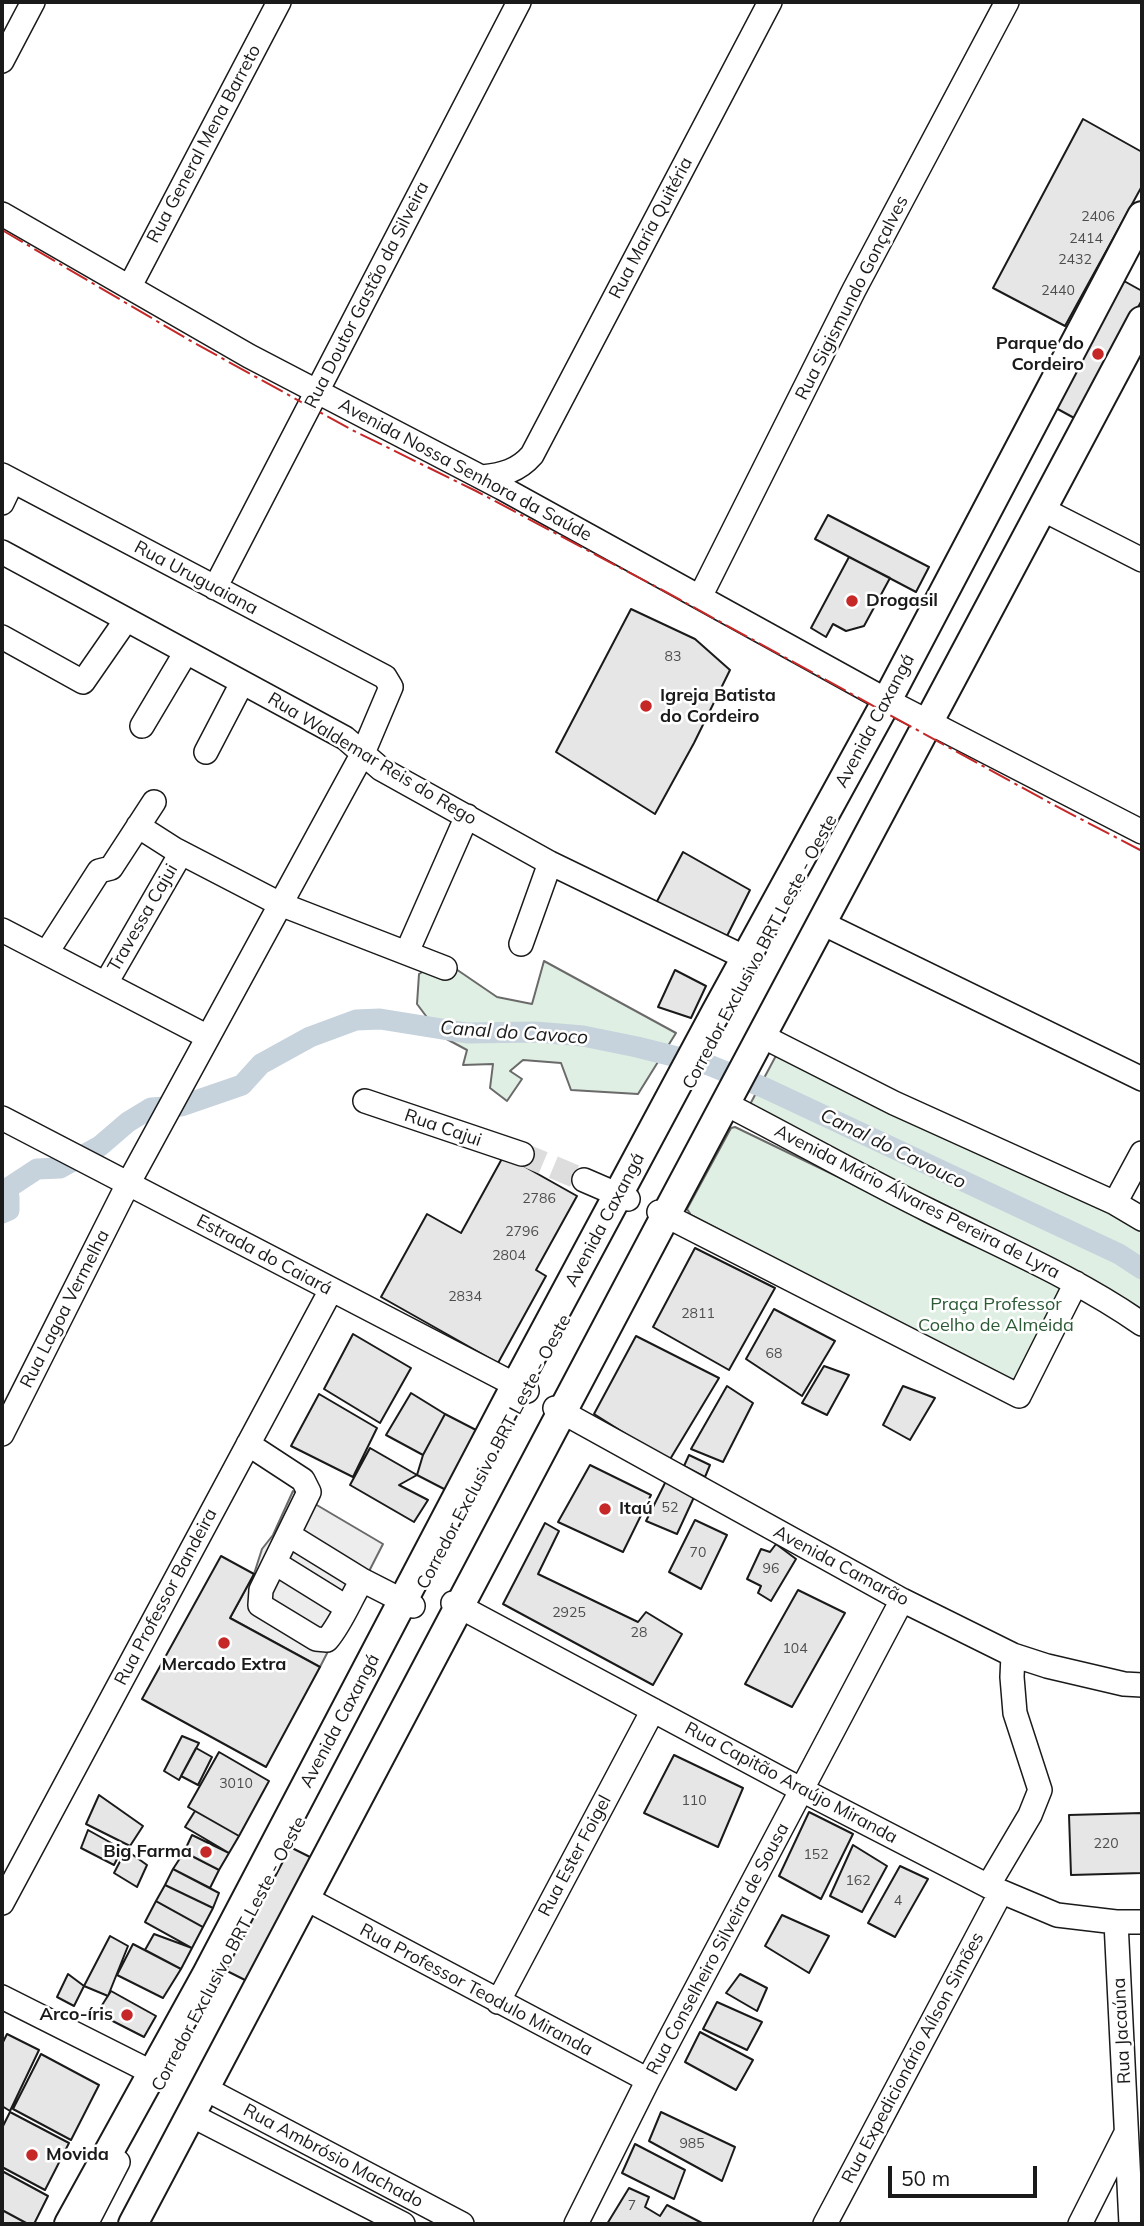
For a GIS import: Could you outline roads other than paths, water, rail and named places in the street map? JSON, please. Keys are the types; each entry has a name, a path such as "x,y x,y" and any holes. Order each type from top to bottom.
{"main road":[{"name":"Avenida Caxangá","path":"69,2224 408,1604 721,1014 746,958 890,702 1142,216"},
{"path":"133,2224 662,1213 822,923 926,720 1142,321"}],"street":[{"path":"2,61 33,2"},
{"name":"Rua General Mena Barreto","path":"130,286 279,2"},
{"name":"Rua Doutor Gastão da Silveira","path":"215,588 519,2"},
{"name":"Rua Maria Quitéria","path":"482,477 502,475 523,465 531,455 770,2"},
{"name":"Rua Sigismundo Gonçalves","path":"701,597 854,290 1007,2"},
{"name":"Avenida Nossa Senhora da Saúde","path":"2,214 249,356 482,477 890,702 1142,832"},
{"name":"Corredor Exclusivo BRT Leste - Oeste","path":"721,1014 1142,238"},
{"name":"Corredor Exclusivo BRT Leste - Oeste","path":"758,1037 1142,305"},
{"path":"531,455 531,484 539,508"},
{"path":"2,503 7,478"},
{"name":"Rua Uruguaiana","path":"7,478 389,682 391,688 363,753"},
{"path":"1042,509 1142,561"},
{"name":"Rua Waldemar Reis do Rego","path":"2,552 345,738 381,769 550,863 746,958"},
{"path":"2,637 83,682 126,620"},
{"path":"142,726 186,652"},
{"path":"206,752 242,682"},
{"path":"280,904 363,753"},
{"path":"47,952 99,871 111,868 154,803"},
{"path":"407,952 467,816"},
{"path":"138,826 280,904 445,968"},
{"name":"Travessa Cajui","path":"106,983 181,852"},
{"path":"521,944 550,863"},
{"name":"Rua Lagoa Vermelha","path":"2,1434 128,1184 280,904"},
{"path":"822,923 1142,1079"},
{"path":"2,930 208,1037"},
{"path":"758,1037 894,1103 1115,1203 1142,1219"},
{"name":"Avenida Mário Álvares Pereira de Lyra","path":"725,1100 928,1210 1076,1283 1114,1304 1142,1324"},
{"name":"Rua Cajui","path":"365,1101 522,1154"},
{"name":"Estrada do Caiará","path":"2,1118 522,1388"},
{"path":"1115,1203 1142,1153"},
{"path":"584,1180 624,1196"},
{"path":"662,1213 1019,1396 1076,1283"},
{"name":"Rua Professor Bandeira","path":"2,1903 331,1290"},
{"name":"Avenida Camarão","path":"559,1410 902,1600 1012,1666 1047,1666 1125,1684 1142,1685"},
{"path":"248,1444 303,1480 309,1492 261,1590 260,1605 316,1639 327,1640 339,1626 362,1580"},
{"path":"289,1535 362,1580 408,1604"},
{"path":"275,1563 346,1608"},
{"name":"Rua Conselheiro Silveira de Sousa","path":"576,2224 648,2080 902,1600"},
{"name":"Corredor Exclusivo BRT Leste - Oeste","path":"86,2224 408,1604"},
{"name":"Corredor Exclusivo BRT Leste - Oeste","path":"119,2224 235,2016 456,1604"},
{"name":"Rua Capitão Araújo Miranda","path":"456,1604 802,1790 995,1889 1057,1915 1116,1922 1142,1922"},
{"name":"Rua Expedicionário Aílson Simões","path":"825,2224 995,1889 1040,1790 1015,1713 1012,1666"},
{"name":"Rua Ester Foigel","path":"498,2002 653,1710"},
{"name":"Rua Professor Teodulo Miranda","path":"305,1898 648,2080"},
{"name":"Rua Jacaúna","path":"1116,1922 1130,2224"},
{"path":"2,1997 153,2073"},
{"name":"Rua Ambrósio Machado","path":"204,2088 462,2224"},
{"name":"Rua Ambrósio Machado","path":"191,2115 403,2224"},
{"path":"1080,2224 1127,2131"}],"waterway":[{"name":"Canal do Cavoco","path":"2,1213 9,1210 9,1197 5,1190 37,1169 60,1168 100,1146 128,1122 151,1108 181,1106 242,1085 261,1064 310,1037 356,1020 380,1019 467,1033 535,1032 583,1036 709,1065 765,1088 1119,1254 1142,1269"}],"tunnel":[{"path":"522,1154 584,1180"}],"place":[{"name":"Parque do Cordeiro","path":"1098,354"},
{"name":"Drogasil","path":"852,601"},
{"name":"Igreja Batista do Cordeiro","path":"646,706"},
{"name":"Itaú","path":"605,1509"},
{"name":"Mercado Extra","path":"224,1643"},
{"name":"Big Farma","path":"206,1852"},
{"name":"Arco-íris","path":"127,2015"},
{"name":"Movida","path":"32,2155"}],"water label":[{"name":"Canal do Cavouco","path":"893,1149"}],"park label":[{"name":"Praça Professor Coelho de Almeida","path":"996,1315"}]}
